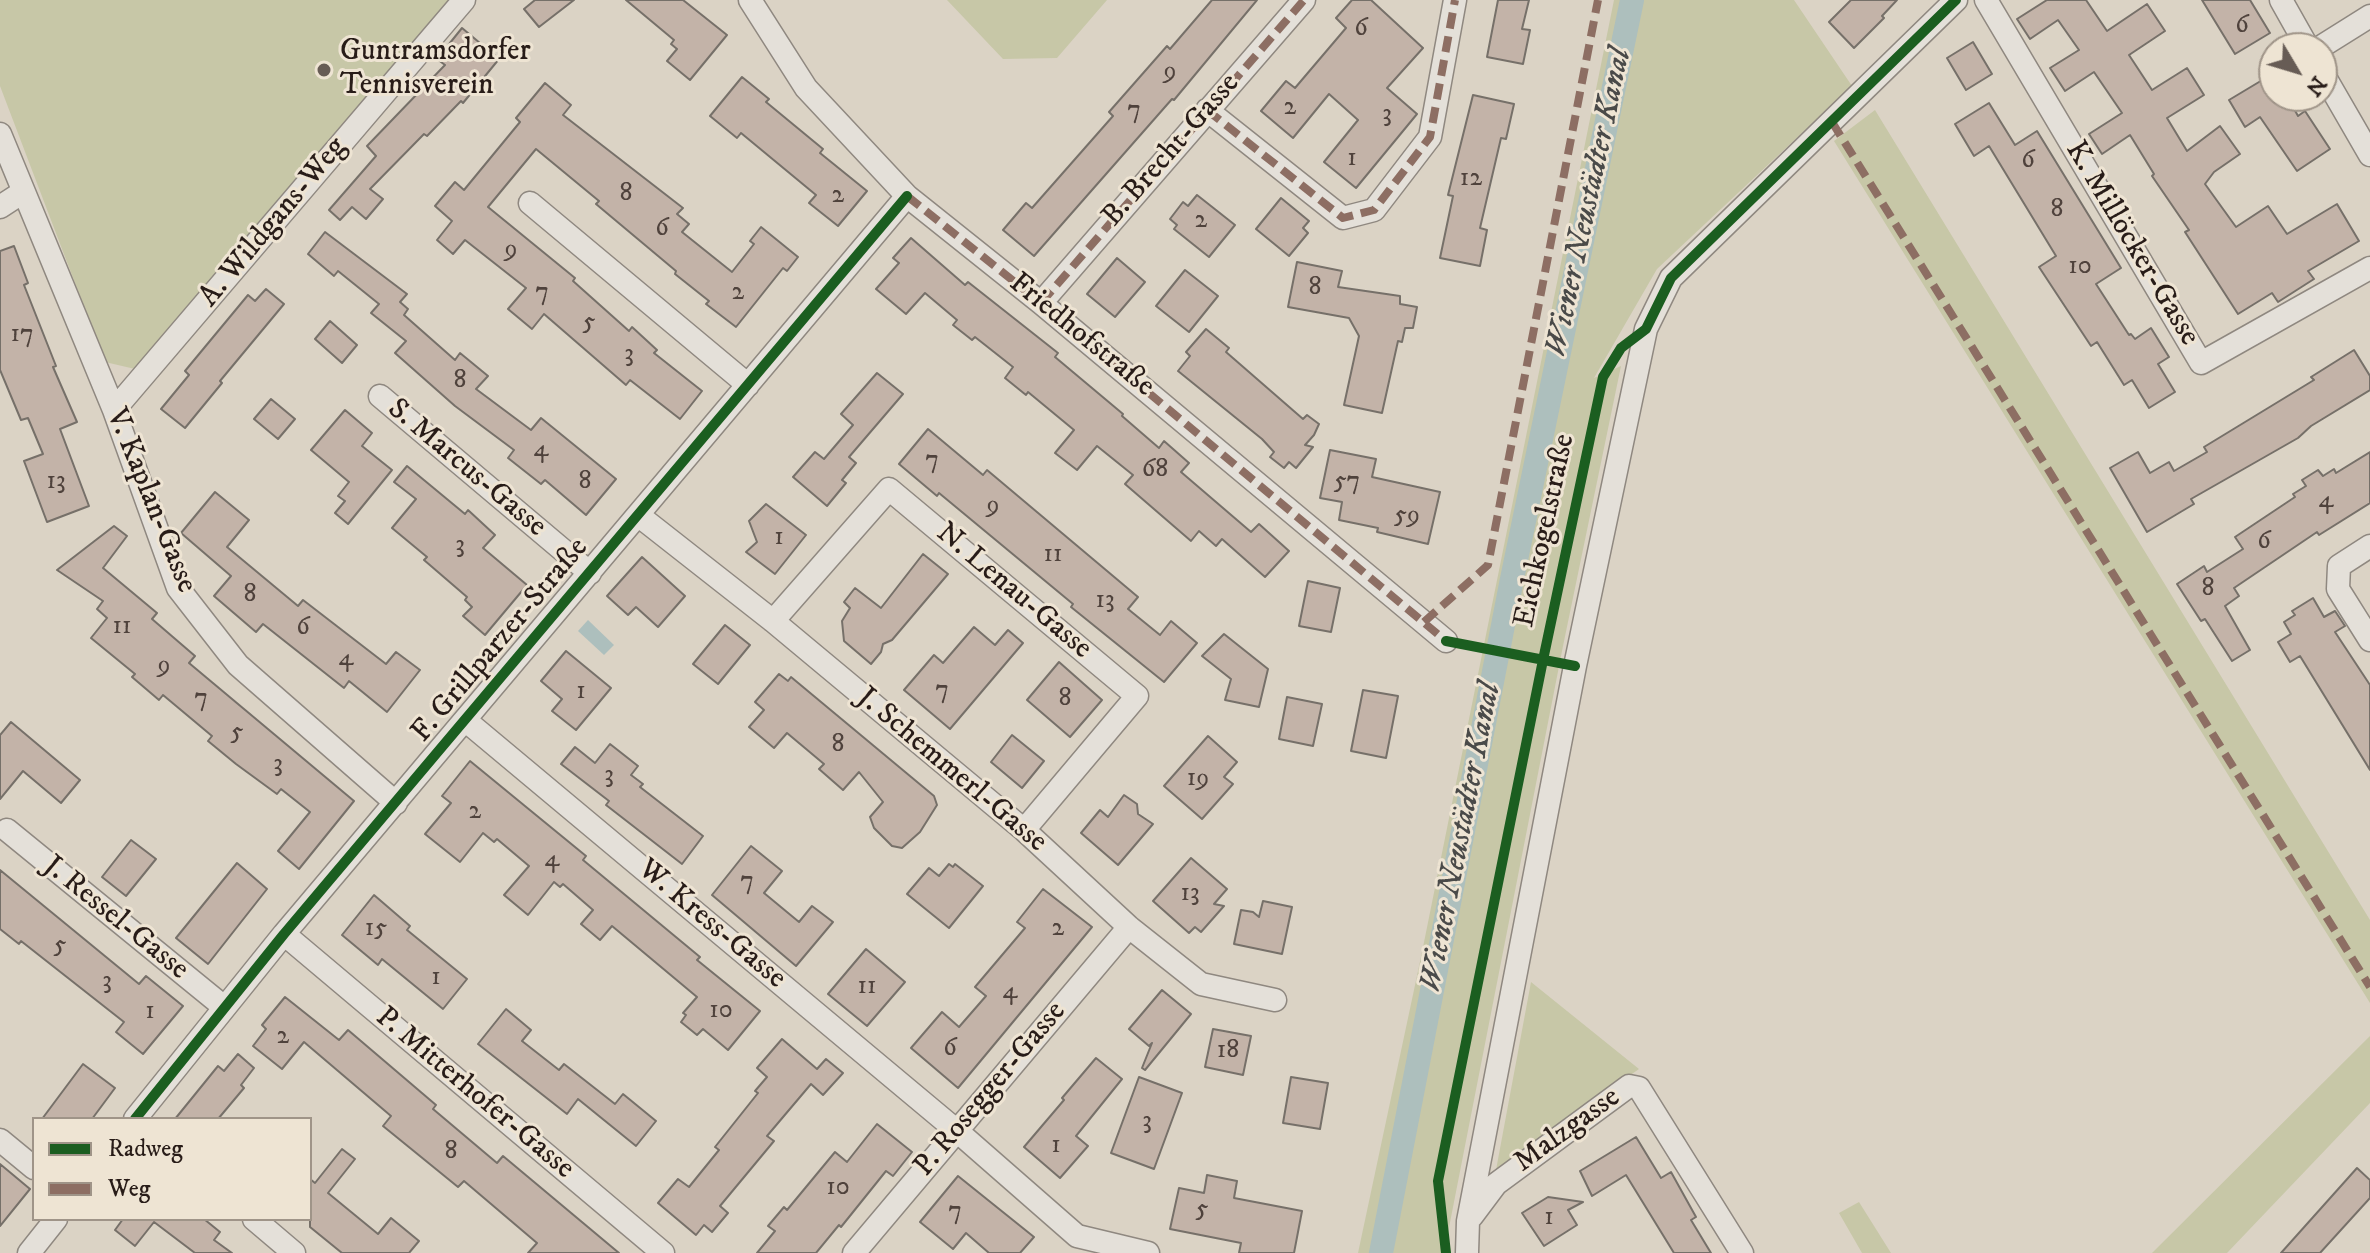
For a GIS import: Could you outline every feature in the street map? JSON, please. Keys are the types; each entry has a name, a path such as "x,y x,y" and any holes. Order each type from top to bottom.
{"street":[{"name":"A. Wildgans-Weg","path":"114,410 464,0"},
{"name":"Friedhofstraße","path":"750,0 806,88 907,196 1041,303 1446,641"},
{"name":"B. Brecht-Gasse","path":"1041,303 1304,0"},
{"path":"1207,110 1343,218 1374,210 1430,137 1455,0"},
{"name":"Eichkogelstraße","path":"1467,1253 1468,1221 1575,666 1646,329 1671,278 1956,0"},
{"name":"K. Millöcker-Gasse","path":"1986,0 2201,363 2370,268"},
{"path":"2281,0 2299,32"},
{"path":"2338,36 2370,16"},
{"path":"2338,100 2370,155"},
{"name":"V. Kaplan-Gasse","path":"0,134 114,410 178,588 238,665 396,803"},
{"path":"0,207 23,192"},
{"name":"F. Grillparzer-Straße","path":"137,1117 284,934 907,196"},
{"path":"530,203 748,385"},
{"name":"S. Marcus-Gasse","path":"380,396 590,573"},
{"name":"N. Lenau-Gasse","path":"773,621 889,489 1137,696 1024,830"},
{"name":"J. Schemmerl-Gasse","path":"638,515 773,621 1024,830 1129,927 1201,984 1275,1000"},
{"path":"2370,546 2339,566 2338,589 2370,640"},
{"name":"W. Kress-Gasse","path":"465,720 957,1131 1077,1236 1148,1253"},
{"name":"J. Ressel-Gasse","path":"7,830 224,1007"},
{"name":"P. Rosegger-Gasse","path":"854,1253 1129,927"},
{"name":"P. Mitterhofer-Gasse","path":"284,934 663,1253"},
{"name":"Malzgasse","path":"1468,1221 1496,1184 1633,1085 1639,1088 1742,1253"},
{"path":"0,1140 32,1166"},
{"path":"29,1253 54,1221"},
{"path":"256,1221 294,1253"}],"green space":[{"path":"0,0 454,0 135,369 105,362 0,86"},
{"path":"947,0 1107,0 1057,58 1003,59"},
{"path":"1614,0 1794,0 1852,86 1657,269 1594,378 1621,366 1444,1253 1358,1253 1421,957"},
{"path":"1875,110 2370,920 2370,1003 1834,141"},
{"path":"1531,982 1639,1069 1496,1170"},
{"path":"2370,1036 2370,1103 2227,1253 2152,1253"},
{"path":"1859,1202 1891,1253 1862,1253 1839,1213"}],"shaded area":[{"path":"588,620 614,645 604,655 578,631"}],"building":[{"path":"535,0 574,0 539,27 524,9"},
{"path":"626,0 683,0 727,35 690,80 667,61 677,49 671,44 674,40"},
{"path":"1212,0 1257,0 1174,100 1034,256 1003,230 1026,203 1032,208 1113,116 1109,112"},
{"path":"1352,0 1371,0 1423,48 1387,88 1417,114 1356,188 1324,162 1358,120 1329,94 1293,138 1261,111 1286,81 1295,88 1346,28 1336,18"},
{"path":"1498,0 1529,0 1522,29 1530,30 1523,64 1487,57"},
{"path":"1851,0 1897,0 1854,48 1829,22"},
{"path":"2047,0 2086,0 2107,31 2147,4 2165,31 2129,55 2152,90 2187,68 2204,95 2167,118 2187,151 2220,126 2240,154 2214,172 2205,184 2236,227 2268,206 2287,234 2337,204 2359,241 2308,271 2314,279 2278,302 2272,293 2238,314 2185,232 2189,230 2152,176 2154,174 2130,135 2102,154 2089,134 2122,113 2094,72 2065,91 2050,68 2079,50 2058,20 2030,39 2017,19"},
{"path":"2202,0 2250,0 2269,32 2258,32 2258,40 2235,54"},
{"path":"462,28 499,59 463,103 461,101 427,136 424,134 370,189 383,199 366,219 352,207 340,220 329,210 376,156 367,146 445,65 437,59"},
{"path":"1973,42 1992,74 1966,90 1947,58"},
{"path":"742,77 769,99 766,102 823,149 820,153 867,191 838,226 809,203 816,195 741,133 737,138 710,116"},
{"path":"545,83 571,105 563,115 683,208 677,214 689,224 682,232 732,272 754,244 750,241 761,227 798,257 787,271 783,268 736,327 706,304 709,301 596,204 599,201 536,149 488,207 575,278 573,281 629,331 632,327 657,350 654,353 702,391 680,419 630,380 626,385 544,314 532,329 508,309 526,288 465,240 453,254 437,240 452,221 435,206 455,182 464,190 520,122 516,118"},
{"path":"2258,83 2258,112 2296,112 2298,116 2306,112 2330,149 2297,171 2260,117 2245,127 2229,100"},
{"path":"1473,95 1514,104 1506,139 1501,138 1480,228 1487,230 1480,266 1440,258 1453,196 1448,195"},
{"path":"1989,103 2015,145 2037,131 2121,268 2096,284 2129,335 2135,339 2151,328 2169,357 2158,364 2175,392 2149,408 2132,380 2124,385 2097,342 2091,346 2039,267 2056,256 1989,146 1974,156 1955,124"},
{"path":"1197,195 1235,225 1209,257 1174,229 1177,225 1170,219 1183,202 1188,206"},
{"path":"1281,198 1309,221 1303,228 1308,233 1289,256 1256,229"},
{"path":"325,232 407,294 400,302 408,309 404,315 455,360 460,353 488,376 476,389 531,430 541,418 616,479 586,515 545,480 541,484 508,458 514,450 455,406 395,353 406,341 371,313 379,304 338,271 334,276 308,254"},
{"path":"911,238 965,285 968,282 1058,353 1055,357 1159,448 1164,441 1189,463 1181,472 1251,532 1259,524 1289,551 1265,577 1222,539 1216,546 1199,531 1191,541 1125,484 1133,475 1097,446 1077,470 1055,453 1074,430 1028,392 1026,395 1005,378 1013,367 975,337 972,340 953,325 957,320 925,293 906,314 876,289 899,263 893,258"},
{"path":"14,246 28,283 24,285 56,366 53,367 77,422 60,429 89,506 47,522 24,461 43,454 28,418 21,420 0,370 0,251"},
{"path":"1117,258 1145,282 1115,317 1087,294"},
{"path":"1297,262 1342,271 1338,287 1400,296 1400,304 1417,307 1413,328 1405,328 1402,342 1398,341 1382,413 1344,405 1359,336 1349,318 1288,307"},
{"path":"1185,270 1218,296 1189,332 1156,306"},
{"path":"266,289 284,304 185,428 161,409 189,375 185,371 248,295 255,301"},
{"path":"330,321 357,345 342,363 315,339"},
{"path":"1206,329 1229,348 1226,352 1303,419 1307,415 1319,424 1305,445 1313,447 1296,468 1289,462 1284,468 1270,457 1274,452 1262,439 1178,371 1190,356 1186,352"},
{"path":"2354,350 2370,376 2370,390 2311,426 2298,438 2191,499 2194,504 2147,532 2110,468 2138,452 2150,473 2169,462 2174,471 2207,452 2204,447 2314,380 2311,377"},
{"path":"877,373 903,394 849,457 856,463 842,480 846,483 827,506 793,477 815,452 824,459 853,425 841,414"},
{"path":"271,399 295,419 278,439 254,419"},
{"path":"345,410 372,433 362,446 392,470 348,524 335,513 345,501 338,496 349,482 311,450"},
{"path":"928,429 983,475 987,470 1138,597 1128,609 1160,635 1171,621 1197,643 1164,682 939,493 937,496 899,464"},
{"path":"1330,450 1376,459 1372,477 1440,492 1428,544 1377,532 1378,528 1339,520 1342,502 1320,498"},
{"path":"2370,452 2370,503 2319,535 2317,532 2234,588 2239,596 2225,606 2250,650 2232,661 2205,619 2201,621 2177,584 2204,566 2207,572 2243,549 2235,537 2295,497 2293,494 2306,486 2302,480 2318,470 2323,476 2334,469 2336,473"},
{"path":"407,466 465,514 468,510 495,535 483,548 527,585 485,635 463,616 472,607 465,600 467,597 392,528 416,499 394,482"},
{"path":"215,492 249,520 227,547 298,606 303,600 386,664 396,652 420,670 387,712 349,681 344,688 263,624 256,632 214,596 231,576 181,533"},
{"path":"766,504 806,535 775,574 746,552 757,542 749,521"},
{"path":"114,526 127,536 103,568 157,613 152,619 195,656 189,663 354,801 299,869 278,851 310,812 281,789 277,794 236,764 208,741 212,736 163,695 159,700 132,677 135,674 91,638 107,618 97,609 103,601 57,570"},
{"path":"923,554 948,574 892,640 883,644 881,652 871,664 844,641 842,621 850,608 844,602 855,588 881,608"},
{"path":"642,557 685,596 658,627 636,607 628,615 607,596"},
{"path":"1308,581 1340,588 1331,632 1299,626"},
{"path":"2313,598 2324,617 2335,611 2345,626 2335,632 2370,685 2370,770 2300,656 2290,662 2278,642 2291,634 2284,622 2295,615 2292,611"},
{"path":"725,625 750,645 718,684 693,664"},
{"path":"974,627 995,645 1008,630 1023,643 950,729 904,690 934,655 943,663"},
{"path":"1224,634 1268,669 1259,707 1225,700 1231,679 1202,656"},
{"path":"566,651 611,688 576,730 552,711 562,699 541,681"},
{"path":"1059,662 1102,700 1070,737 1027,700"},
{"path":"779,674 788,681 791,677 934,796 937,805 920,832 902,848 892,846 874,828 870,817 883,802 859,772 843,790 819,769 824,764 787,733 774,748 749,727 764,710 755,702"},
{"path":"1363,690 1398,696 1386,758 1351,751"},
{"path":"1287,697 1322,704 1313,746 1279,739"},
{"path":"11,722 80,780 61,803 23,771 0,799 0,735"},
{"path":"1012,735 1044,761 1022,788 991,762"},
{"path":"1208,736 1237,762 1224,777 1233,784 1202,819 1164,786"},
{"path":"610,744 638,766 631,775 643,784 640,787 703,836 682,864 606,805 609,801 561,764 575,747 595,763"},
{"path":"470,761 586,856 583,860 760,1011 728,1050 703,1029 697,1035 681,1022 686,1015 683,1013 697,997 612,926 600,940 581,924 593,910 563,884 560,887 554,882 528,915 504,895 529,866 497,839 494,842 483,833 460,862 425,834 451,803 442,796"},
{"path":"1124,795 1137,804 1138,814 1153,824 1118,865 1081,833 1100,810 1108,817"},
{"path":"131,840 156,859 126,896 102,877"},
{"path":"751,846 782,871 764,893 799,922 812,906 833,922 796,966 712,895"},
{"path":"1191,858 1227,889 1214,904 1224,906 1201,932 1195,927 1189,933 1153,901"},
{"path":"237,863 267,889 208,964 176,938"},
{"path":"949,864 953,867 955,864 983,886 949,928 907,894 929,868 939,876"},
{"path":"0,870 139,984 146,976 183,1006 143,1054 116,1032 124,1022 21,941 19,944 0,929"},
{"path":"1043,889 1092,927 958,1088 911,1048 942,1012 959,1027 986,996 975,987 1025,928 1017,922"},
{"path":"374,895 410,926 407,930 467,979 443,1009 382,959 378,965 342,935"},
{"path":"1263,901 1292,907 1282,954 1234,944 1241,910 1253,912 1259,917"},
{"path":"866,949 905,982 867,1026 828,994"},
{"path":"1162,990 1191,1014 1145,1070 1142,1068 1152,1043 1149,1046 1129,1029"},
{"path":"285,997 339,1040 348,1030 436,1105 433,1109 497,1163 503,1156 619,1253 528,1253 537,1243 464,1181 458,1187 383,1126 391,1116 304,1042 282,1069 253,1046 266,1029 262,1025"},
{"path":"506,1009 531,1030 522,1041 559,1070 564,1064 615,1104 623,1094 656,1121 636,1146 578,1099 567,1114 478,1044"},
{"path":"1213,1029 1251,1036 1243,1075 1205,1067"},
{"path":"782,1039 817,1069 826,1059 843,1073 823,1095 811,1084 767,1136 774,1141 720,1206 728,1213 712,1232 704,1225 696,1235 658,1203 678,1179 689,1187 719,1150 715,1147 767,1077 757,1068"},
{"path":"238,1054 254,1068 241,1085 244,1088 220,1117 177,1117 218,1066 224,1071"},
{"path":"1096,1058 1122,1079 1076,1136 1088,1146 1060,1178 1024,1147"},
{"path":"83,1064 115,1088 93,1117 43,1117"},
{"path":"1139,1077 1182,1093 1154,1169 1111,1153"},
{"path":"1291,1077 1328,1083 1320,1129 1283,1123"},
{"path":"877,1124 912,1152 893,1176 886,1171 816,1253 757,1253 775,1231 768,1226 784,1207 787,1210 835,1152 847,1162"},
{"path":"1636,1137 1661,1178 1671,1172 1696,1217 1691,1220 1711,1253 1674,1253 1626,1175 1592,1196 1580,1171"},
{"path":"342,1149 355,1159 328,1193 378,1234 391,1218 419,1241 409,1253 342,1253 310,1227 312,1181 315,1183"},
{"path":"0,1164 30,1189 0,1226"},
{"path":"2357,1168 2370,1180 2370,1198 2320,1253 2281,1253"},
{"path":"1207,1175 1237,1181 1234,1198 1302,1211 1294,1253 1239,1253 1241,1243 1170,1229 1179,1188 1204,1193"},
{"path":"958,1176 1034,1237 1020,1253 989,1253 966,1233 953,1249 920,1222"},
{"path":"1548,1197 1583,1202 1568,1210 1577,1225 1544,1246 1522,1213"},
{"path":"122,1221 206,1221 220,1232 214,1240 232,1253 195,1253 154,1222 135,1246 115,1230"}],"waterway":[{"name":"Wiener Neustädter Kanal","path":"1381,1253 1512,579 1632,0"}],"marked path":[{"path":"1041,303 1304,0"},
{"path":"1207,110 1343,218 1374,210 1430,137 1455,0"},
{"path":"1424,622 1488,565 1598,0"},
{"path":"1832,122 2370,987"},
{"path":"907,196 1041,303 1446,641"}],"cycle path":[{"path":"1446,1253 1438,1181 1603,377 1621,348 1646,329 1671,278 1956,0"},
{"path":"137,1117 284,934 907,196"},
{"path":"1446,641 1575,666"}],"place":[{"name":"Guntramsdorfer Tennisverein","path":"324,70"}]}
